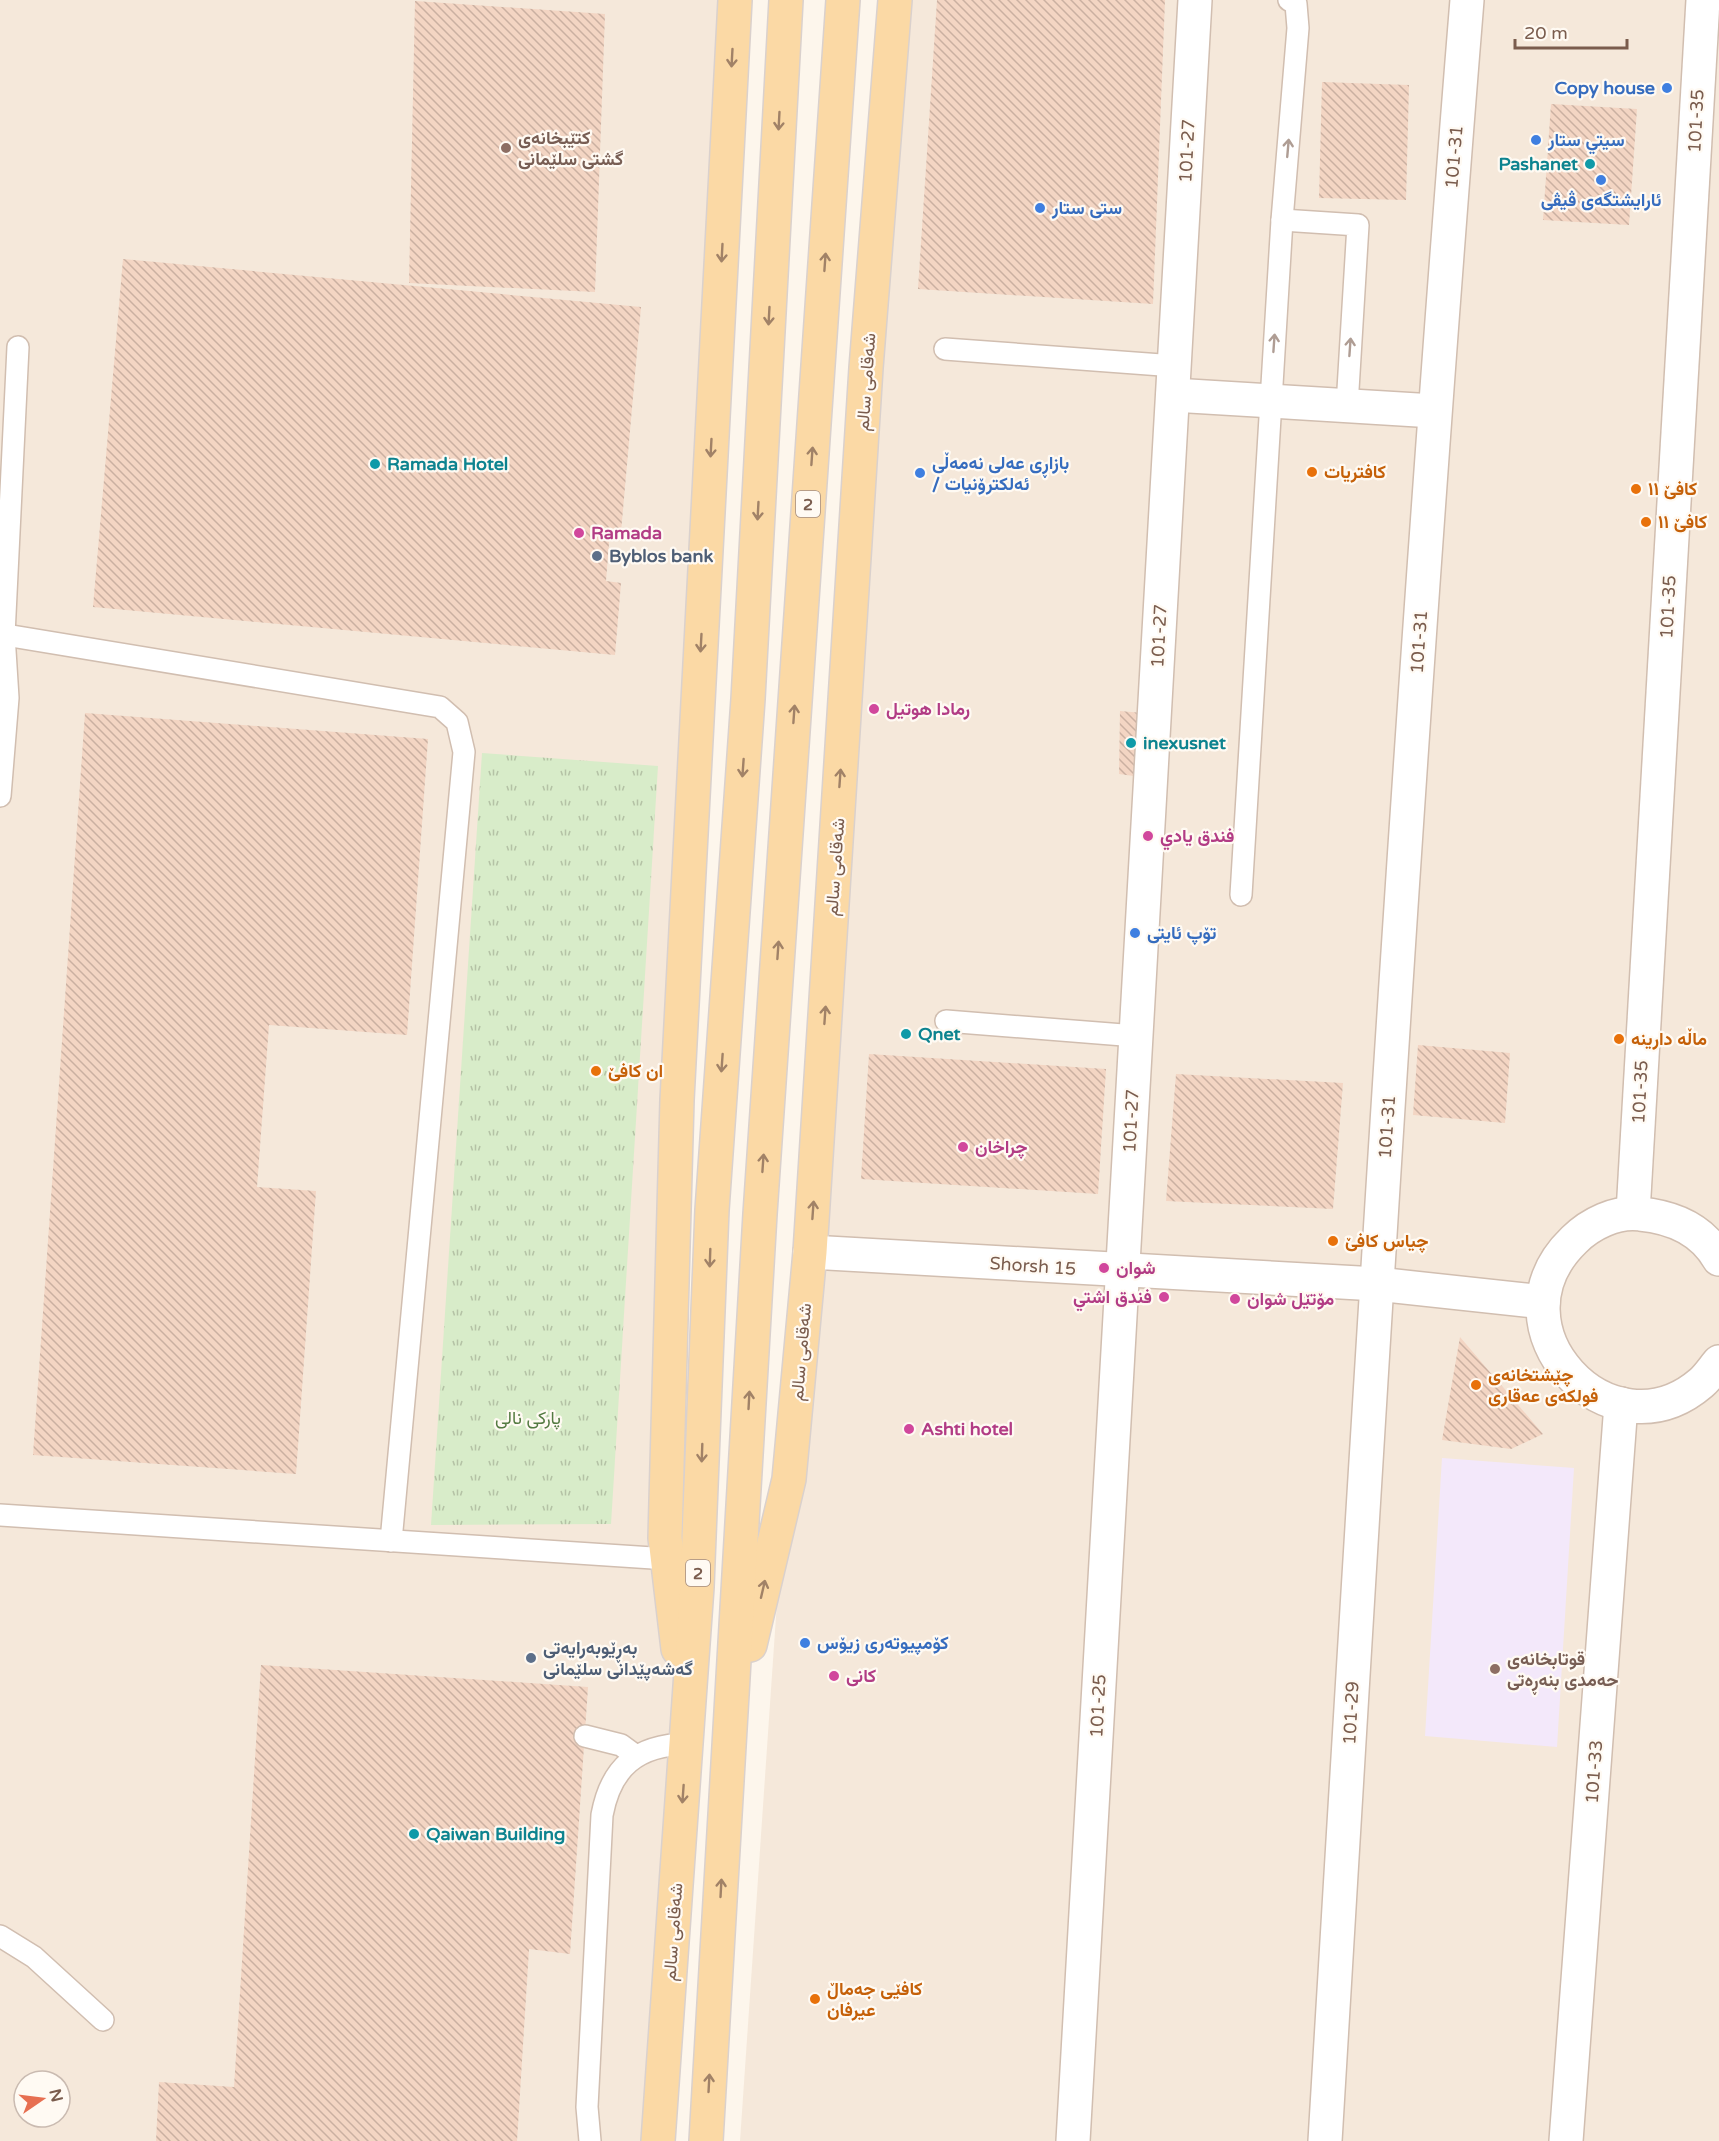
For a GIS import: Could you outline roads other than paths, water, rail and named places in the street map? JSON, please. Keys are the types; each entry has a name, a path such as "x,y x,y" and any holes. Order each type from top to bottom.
{"main road":[{"name":"شەقامی سالم","path":"687,1733 665,1538 677,1100 735,0"},
{"name":"شەقامی سالم","path":"658,2141 697,1587 712,1210 748,699 786,0"},
{"name":"شەقامی سالم","path":"706,2141 760,1214 843,0"},
{"name":"شەقامی سالم","path":"730,1728 789,1479 810,1252 866,368 895,0"}],"street":[{"path":"725,0 735,0"},
{"name":"101-27","path":"1122,1272 1196,0"},
{"name":"101-31","path":"1377,1284 1434,411 1467,0"},
{"name":"101-35","path":"1633,1213 1703,0"},
{"path":"1174,381 1270,401 1434,411"},
{"path":"1719,1259 1714,1250 1692,1229 1664,1216 1633,1213 1606,1218 1582,1232 1562,1251 1549,1275 1543,1302 1546,1330 1552,1347 1572,1378 1594,1395 1621,1404 1650,1405 1677,1398 1701,1383 1719,1362"},
{"name":"Shorsh 15","path":"810,1252 1122,1272 1377,1284 1543,1302"},
{"name":"101-25","path":"1073,2141 1122,1272"},
{"name":"101-29","path":"1325,2141 1377,1284"},
{"name":"101-33","path":"1566,2141 1621,1404"}],"lane":[{"path":"1241,895 1270,401 1298,28 1296,4 1289,0"},
{"path":"1282,220 1358,225 1347,406"},
{"path":"0,796 8,698 2,634 18,347"},
{"path":"945,349 1174,381"},
{"path":"2,634 440,707 457,722 464,752 391,1541"},
{"path":"946,1021 1136,1036"},
{"path":"0,1515 668,1559"},
{"path":"590,2141 587,2107 602,1815 613,1782 622,1767 636,1756 669,1744 687,1733"},
{"path":"585,1736 621,1745 636,1756"},
{"path":"0,1936 34,1957 103,2020"}],"place":[{"name":"Copy house","path":"1667,88"},
{"name":"سيتي ستار","path":"1536,140"},
{"name":"کتێبخانەی گشتی سلێمانی","path":"506,148"},
{"name":"Pashanet","path":"1590,164"},
{"name":"ئارایشتگەی ڤیڤی","path":"1601,180"},
{"name":"ستی ستار","path":"1040,208"},
{"name":"Ramada Hotel","path":"375,464"},
{"name":"كافتريات","path":"1312,472"},
{"name":"بازاڕی عەلی نەمەڵی / ئەلکترۆنیات","path":"920,473"},
{"name":"کافێ ١١","path":"1636,489"},
{"name":"كافێ ١١","path":"1646,522"},
{"name":"Ramada","path":"579,533"},
{"name":"Byblos bank","path":"597,556"},
{"name":"رمادا هوتيل","path":"874,709"},
{"name":"inexusnet","path":"1131,743"},
{"name":"فندق يادي","path":"1148,836"},
{"name":"تۆپ ئایتی","path":"1135,933"},
{"name":"Qnet","path":"906,1034"},
{"name":"ماڵە دارینە","path":"1619,1039"},
{"name":"ان کافێ","path":"596,1071"},
{"name":"چراخان","path":"963,1147"},
{"name":"چياس كافێ","path":"1333,1241"},
{"name":"شوان","path":"1104,1268"},
{"name":"فندق اشتي","path":"1164,1297"},
{"name":"مۆتێل شوان","path":"1235,1299"},
{"name":"چێشتخانەی فولکەی عەقاری","path":"1476,1385"},
{"name":"Ashti hotel","path":"909,1429"},
{"name":"کۆمپیوتەری زیۆس","path":"805,1643"},
{"name":"بەڕێوبەرایەتی گەشەپێدانی سلێمانی","path":"531,1658"},
{"name":"قوتابخانەی حەمدی بنەڕەتی","path":"1495,1669"},
{"name":"کانی","path":"834,1676"},
{"name":"Qaiwan Building","path":"414,1834"},
{"name":"کافێی جەماڵ عیرفان","path":"815,1999"}],"park label":[{"name":"پارکی نالی","path":"528,1418"}]}
